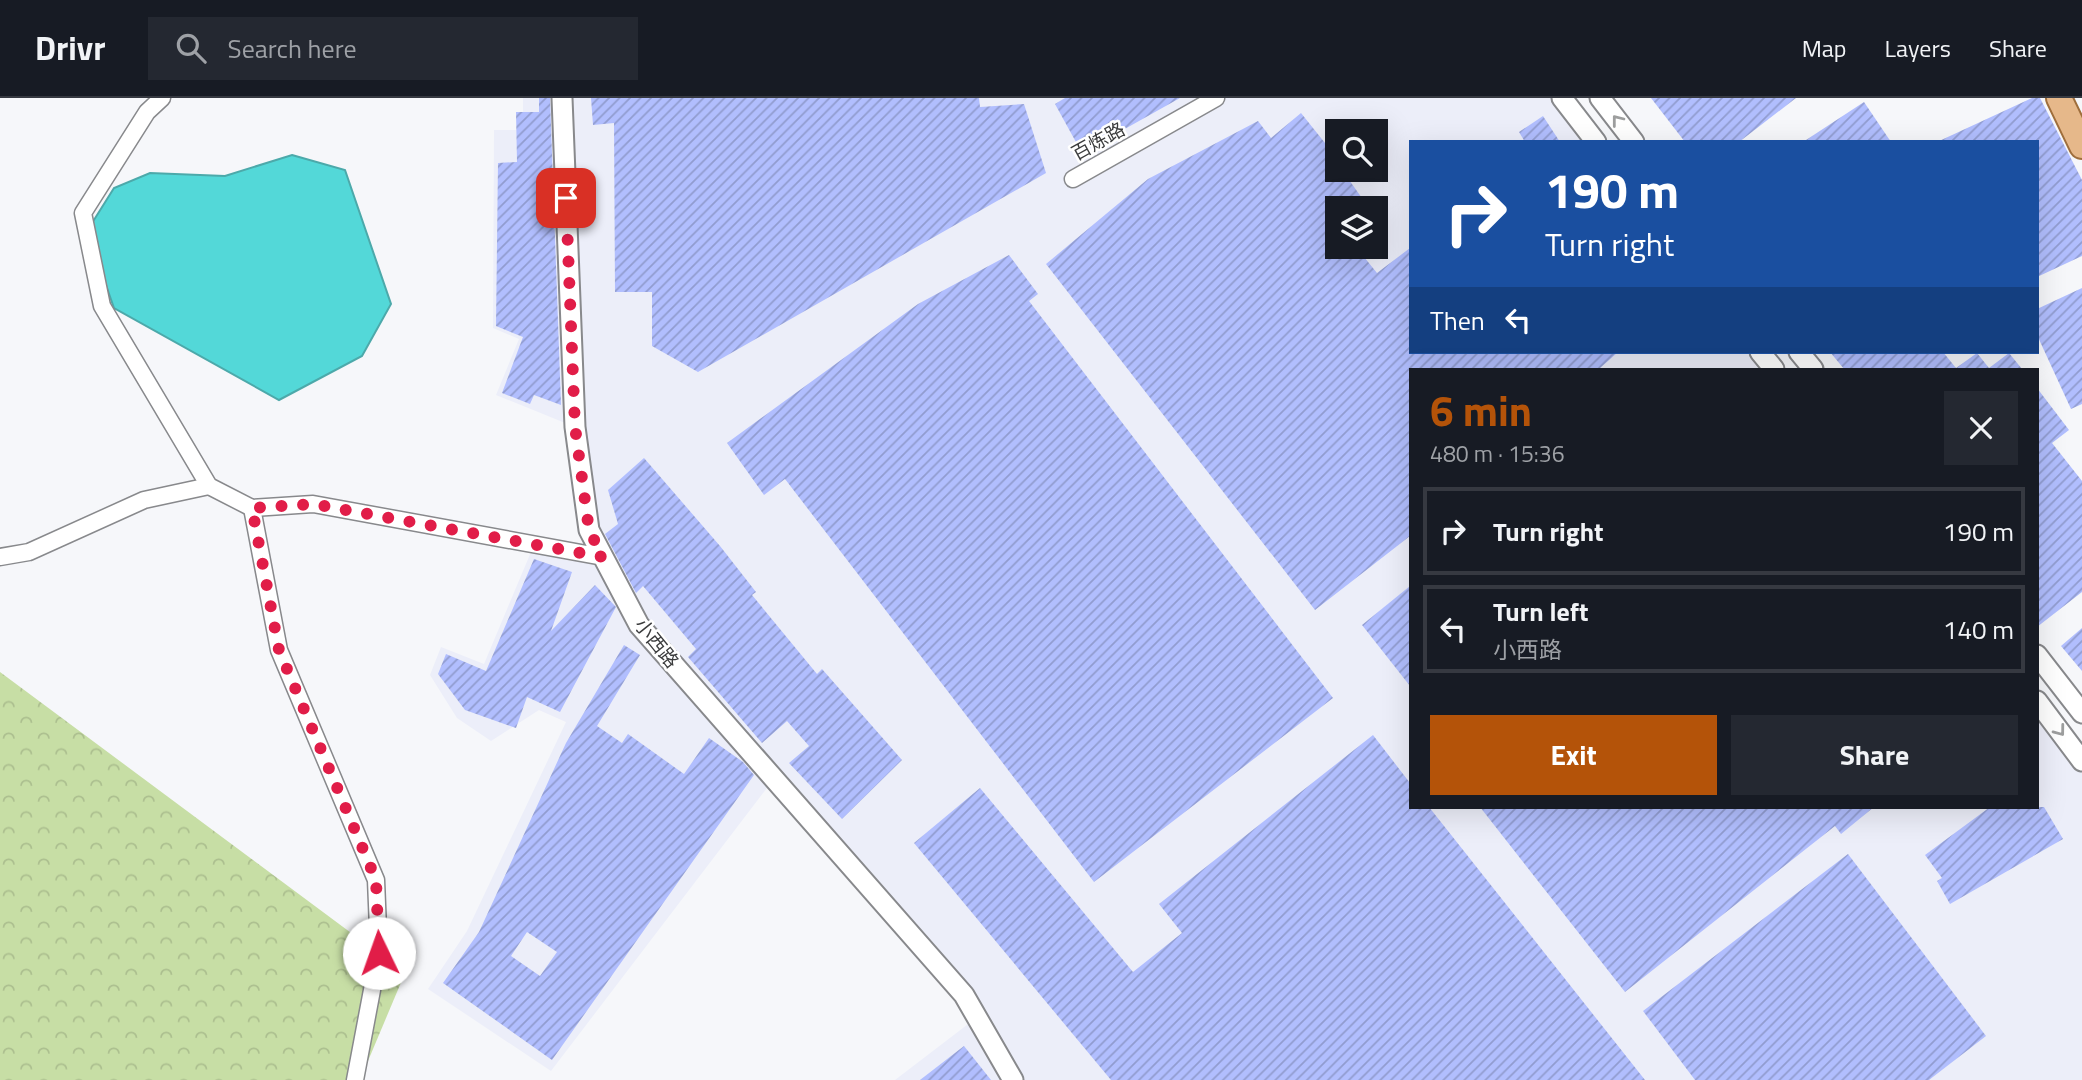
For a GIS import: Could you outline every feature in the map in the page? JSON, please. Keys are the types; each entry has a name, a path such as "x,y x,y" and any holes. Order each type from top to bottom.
{"main road":[{"path":"2059,98 2082,146"}],"street":[{"path":"162,98 147,112 83,213 102,306 209,486 252,508 313,504 603,557"},
{"name":"小西路","path":"562,98 575,427 589,530 639,625 964,995 1013,1080"},
{"name":"百炼路","path":"1073,179 1216,98"},
{"path":"1562,98 1594,140"},
{"path":"1600,98 1632,140"},
{"path":"1762,354 1773,368"},
{"path":"1801,354 1812,368"},
{"path":"0,557 29,552 144,500 209,486"},
{"path":"252,508 279,650 376,880 379,953 355,1080"},
{"path":"2039,658 2082,713"},
{"path":"2039,704 2082,761"}],"shaded area":[{"path":"523,98 1562,98 1594,140 1409,140 1409,354 1765,354 1777,368 1409,368 1409,809 2039,809 2039,708 2082,763 2082,1080 895,1080 976,1018 773,780 551,1071 428,989 467,931 566,722 539,710 491,741 457,718 430,675 441,647 484,664 531,552 571,561 593,560 575,427 496,395 519,339 493,328 494,130 523,130"}],"green space":[{"path":"0,672 405,973 360,1080 0,1080"}],"water":[{"path":"292,155 345,170 391,304 362,356 279,400 114,308 87,231 114,188 150,173 225,176"}],"building":[{"path":"539,98 550,98 561,405 534,395 530,404 502,393 523,337 496,326 498,163 517,162 516,112 539,112"},
{"path":"591,98 979,98 980,107 1024,104 1046,173 698,372 652,346 652,292 615,292 614,123 593,125"},
{"path":"1065,98 1180,98 1082,153 1055,104"},
{"path":"1651,98 1796,98 1742,140 1683,140"},
{"path":"2032,98 2040,98 2082,180 2082,256 2039,276 2039,140 1941,140"},
{"path":"1864,102 1890,140 1806,140"},
{"path":"1301,113 1325,143 1325,182 1351,182 1360,196 1325,196 1325,259 1366,259 1377,273 1409,249 1409,354 1616,354 1600,368 1409,368 1409,537 1315,610 1046,264 1148,179 1258,121 1271,138"},
{"path":"1543,116 1559,140 1524,140 1519,132"},
{"path":"1009,255 1038,294 1029,301 1333,698 1094,882 785,479 764,495 727,443 918,304"},
{"path":"2082,288 2082,404 2071,409 2039,339 2039,308"},
{"path":"1832,354 1945,354 1956,368 1843,368"},
{"path":"1976,354 1989,368 1956,368"},
{"path":"2008,354 2021,368 1989,368"},
{"path":"2039,391 2069,430 2052,443 2082,481 2082,592 2039,625"},
{"path":"644,458 720,546 756,592 752,595 817,674 822,669 902,760 842,819 789,763 809,746 787,721 762,743 688,657 696,649 643,586 636,593 605,534 618,524 608,490"},
{"path":"534,559 572,572 551,631 595,585 616,607 560,712 527,697 516,728 465,710 438,674 446,654 486,671"},
{"path":"1409,587 1409,685 1362,625"},
{"path":"2082,628 2082,671 2061,646"},
{"path":"624,645 640,655 597,726 622,743 628,734 684,774 709,738 743,762 754,775 552,1060 443,983 479,932 566,743","holes":["527,932 557,952 540,976 511,956"]},
{"path":"1373,735 1409,782 1409,809 1431,809 1645,1080 1111,1080 914,843 980,788 1133,972 1182,933 1159,904"},
{"path":"2044,807 2063,839 1950,904 1937,881 1942,878 1925,855 1987,809"},
{"path":"1482,809 1872,809 1841,834 1835,826 1625,992"},
{"path":"1848,854 1986,1036 1929,1080 1695,1080 1643,1011"},
{"path":"964,1046 991,1080 920,1080"}],"route":[{"path":"379,953 376,880 279,650 252,508 313,504 603,557 589,530 575,427 566,198"}]}
